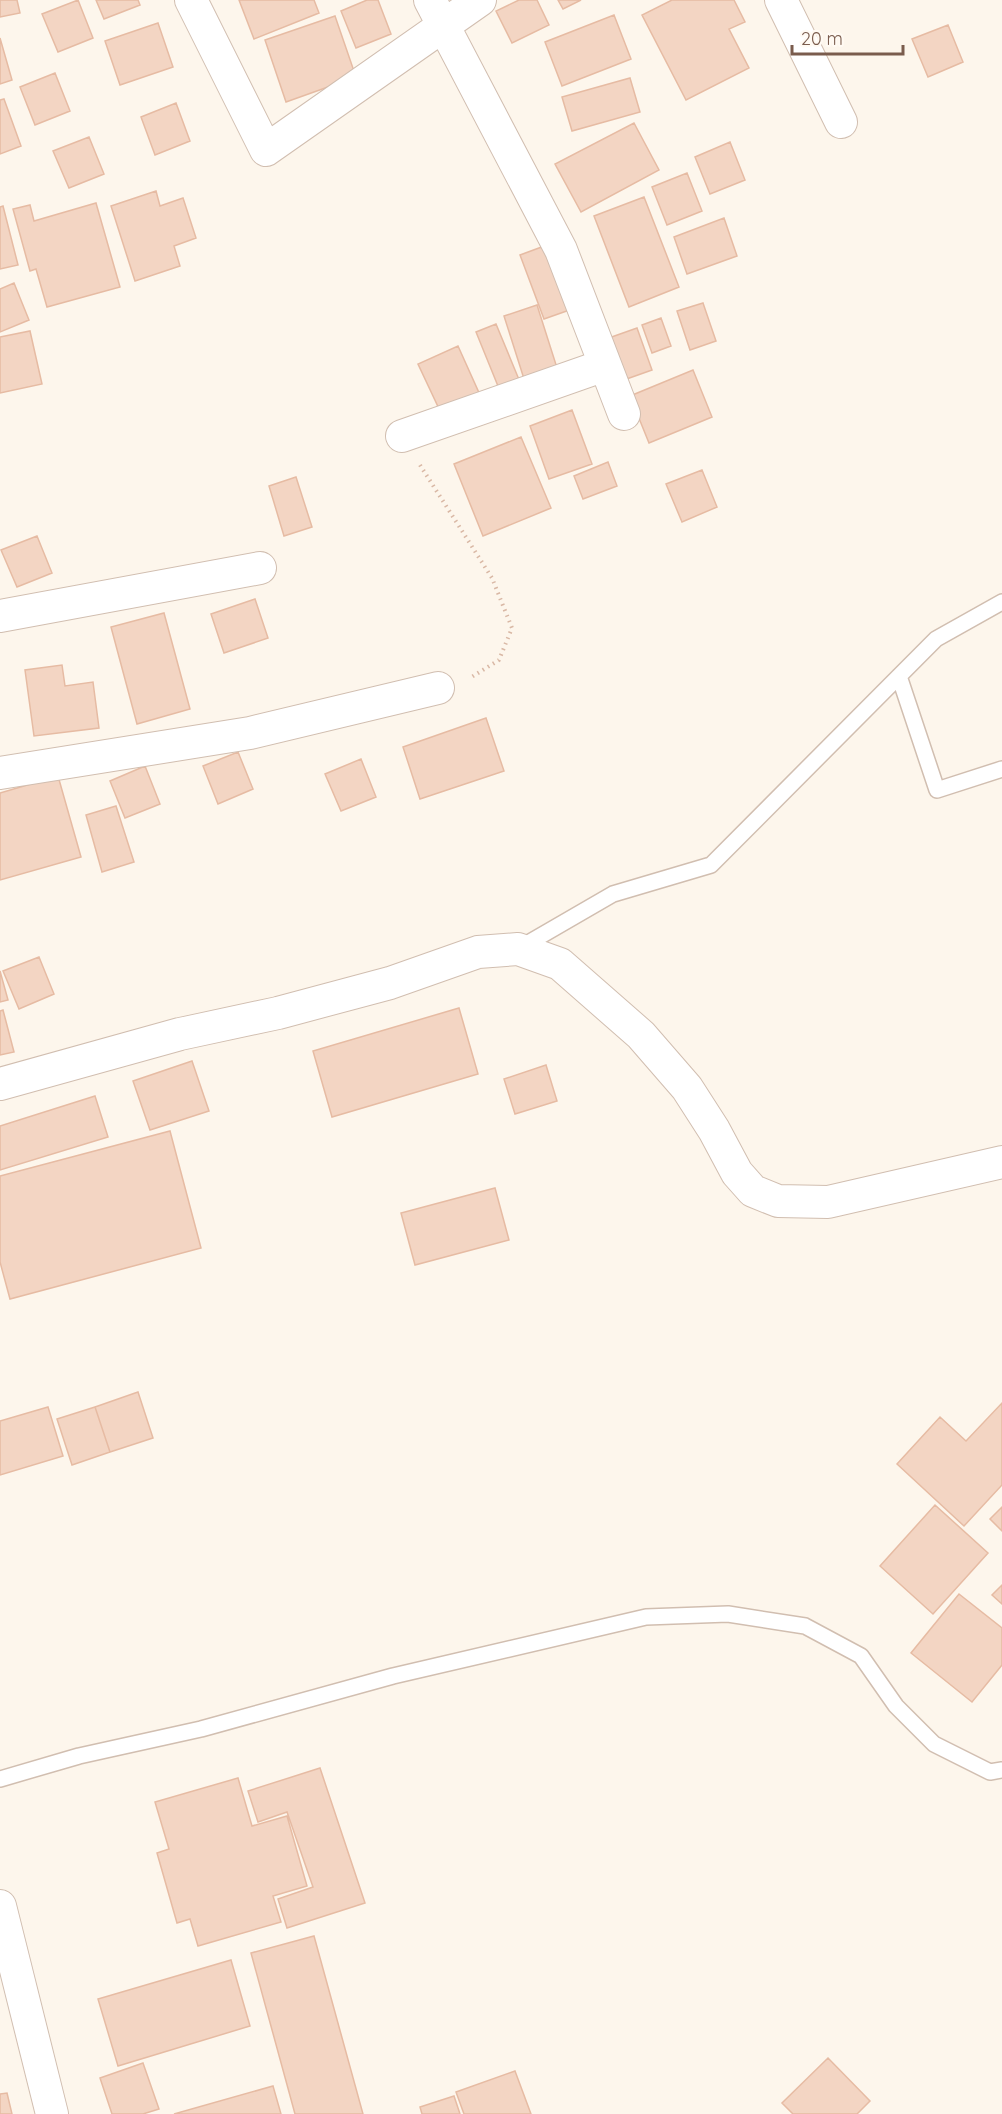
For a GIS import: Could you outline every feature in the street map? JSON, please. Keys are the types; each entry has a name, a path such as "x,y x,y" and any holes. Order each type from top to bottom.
{"street":[{"path":"191,0 266,150 436,13 480,0"},
{"path":"781,0 841,122"},
{"path":"436,13 511,151 561,250 624,414"},
{"path":"402,436 605,365"},
{"path":"0,616 260,568"},
{"path":"0,773 250,733 438,688"},
{"path":"0,1084 180,1034 278,1013 390,982 478,952 518,949 560,964 640,1035 687,1088 714,1130 737,1173 753,1191 778,1201 828,1202 1002,1162"},
{"path":"0,1906 52,2114"}],"lane":[{"path":"518,949 613,894 711,865 936,639 1002,602"},
{"path":"899,676 937,790 1002,769"},
{"path":"0,1779 79,1756 201,1729 393,1676 646,1617 728,1614 805,1626 861,1656 896,1706 934,1744 990,1772 1002,1770"}],"path":[{"path":"402,436 492,579 512,628 500,660 477,675 438,688"}],"building":[{"path":"0,0 17,0 20,13 0,17"},
{"path":"78,0 93,38 58,52 42,14"},
{"path":"96,0 138,0 140,5 104,19"},
{"path":"239,0 314,0 319,13 254,39"},
{"path":"367,0 378,0 391,34 356,48 341,11"},
{"path":"519,0 537,0 549,25 512,43 496,11"},
{"path":"558,0 581,0 563,9"},
{"path":"672,0 734,0 745,22 729,29 749,68 686,100 642,15"},
{"path":"614,15 631,59 562,86 545,42"},
{"path":"335,16 356,77 286,102 265,40"},
{"path":"158,23 173,67 120,85 105,41"},
{"path":"948,25 963,62 928,77 912,39"},
{"path":"0,38 12,80 0,84"},
{"path":"55,73 70,111 35,125 20,87"},
{"path":"630,78 640,112 572,131 562,97"},
{"path":"4,99 21,146 0,154 0,100"},
{"path":"176,103 190,141 155,155 141,117"},
{"path":"634,123 659,170 581,212 555,164"},
{"path":"89,137 104,174 69,188 53,151"},
{"path":"730,142 745,180 710,194 695,157"},
{"path":"687,173 702,211 667,225 652,187"},
{"path":"156,191 160,206 183,198 196,238 174,246 180,266 135,281 111,206"},
{"path":"644,197 679,287 629,307 594,216"},
{"path":"96,203 120,287 47,307 36,269 30,271 13,209 30,205 34,221"},
{"path":"3,206 18,265 0,269 0,207"},
{"path":"724,218 737,256 687,274 674,237"},
{"path":"555,242 578,307 544,319 520,255"},
{"path":"14,283 29,320 0,332 0,289"},
{"path":"703,303 716,341 690,350 677,311"},
{"path":"537,305 558,371 525,382 504,316"},
{"path":"661,318 671,346 652,353 642,325"},
{"path":"496,324 520,382 500,391 476,332"},
{"path":"637,328 652,370 621,381 606,339"},
{"path":"30,331 42,384 0,393 0,337"},
{"path":"458,346 480,395 441,413 418,364"},
{"path":"693,370 712,417 649,443 630,396"},
{"path":"572,410 592,464 549,479 530,426"},
{"path":"521,437 551,508 483,536 454,464"},
{"path":"608,462 617,486 583,499 574,476"},
{"path":"702,470 717,507 682,522 666,484"},
{"path":"296,477 312,527 284,536 269,486"},
{"path":"37,536 52,573 17,587 1,550"},
{"path":"255,599 268,638 224,653 211,614"},
{"path":"164,613 190,709 137,724 111,627"},
{"path":"62,665 65,686 93,682 99,728 34,736 25,670"},
{"path":"486,718 504,771 420,799 403,747"},
{"path":"238,752 253,789 218,804 203,766"},
{"path":"361,759 376,797 341,811 325,774"},
{"path":"145,766 160,804 125,818 110,781"},
{"path":"58,776 81,857 0,880 0,793"},
{"path":"116,806 134,862 102,872 86,815"},
{"path":"39,957 54,994 19,1009 3,971"},
{"path":"0,971 8,1000 0,1002"},
{"path":"459,1008 478,1074 332,1117 313,1051"},
{"path":"3,1010 14,1052 0,1055 0,1011"},
{"path":"192,1061 209,1111 150,1130 133,1081"},
{"path":"546,1065 557,1101 515,1114 504,1079"},
{"path":"95,1096 108,1137 0,1170 0,1126"},
{"path":"170,1131 201,1248 10,1299 0,1262 0,1176"},
{"path":"495,1188 509,1240 415,1265 401,1213"},
{"path":"138,1392 153,1438 110,1452 95,1407"},
{"path":"1002,1403 1002,1485 964,1526 897,1464 940,1417 966,1441"},
{"path":"48,1407 63,1456 0,1475 0,1421"},
{"path":"95,1407 110,1452 72,1465 57,1419"},
{"path":"935,1505 988,1553 933,1614 880,1566"},
{"path":"1002,1507 1002,1531 990,1519"},
{"path":"1002,1585 1002,1604 992,1595"},
{"path":"959,1594 1002,1628 1002,1665 972,1702 911,1653"},
{"path":"320,1768 365,1903 287,1928 278,1899 313,1887 287,1812 258,1822 248,1791"},
{"path":"238,1778 252,1826 287,1816 307,1886 273,1896 281,1922 198,1946 190,1919 177,1923 157,1853 169,1849 155,1802"},
{"path":"314,1936 363,2114 295,2114 251,1953"},
{"path":"231,1960 250,2026 118,2066 98,1999"},
{"path":"828,2058 870,2101 857,2114 793,2114 782,2103"},
{"path":"143,2063 159,2109 143,2114 112,2114 100,2078"},
{"path":"515,2071 531,2114 464,2114 456,2092"},
{"path":"273,2086 281,2114 174,2114"},
{"path":"7,2093 12,2114 0,2114 0,2094"},
{"path":"454,2096 460,2114 422,2114 420,2107"}]}
